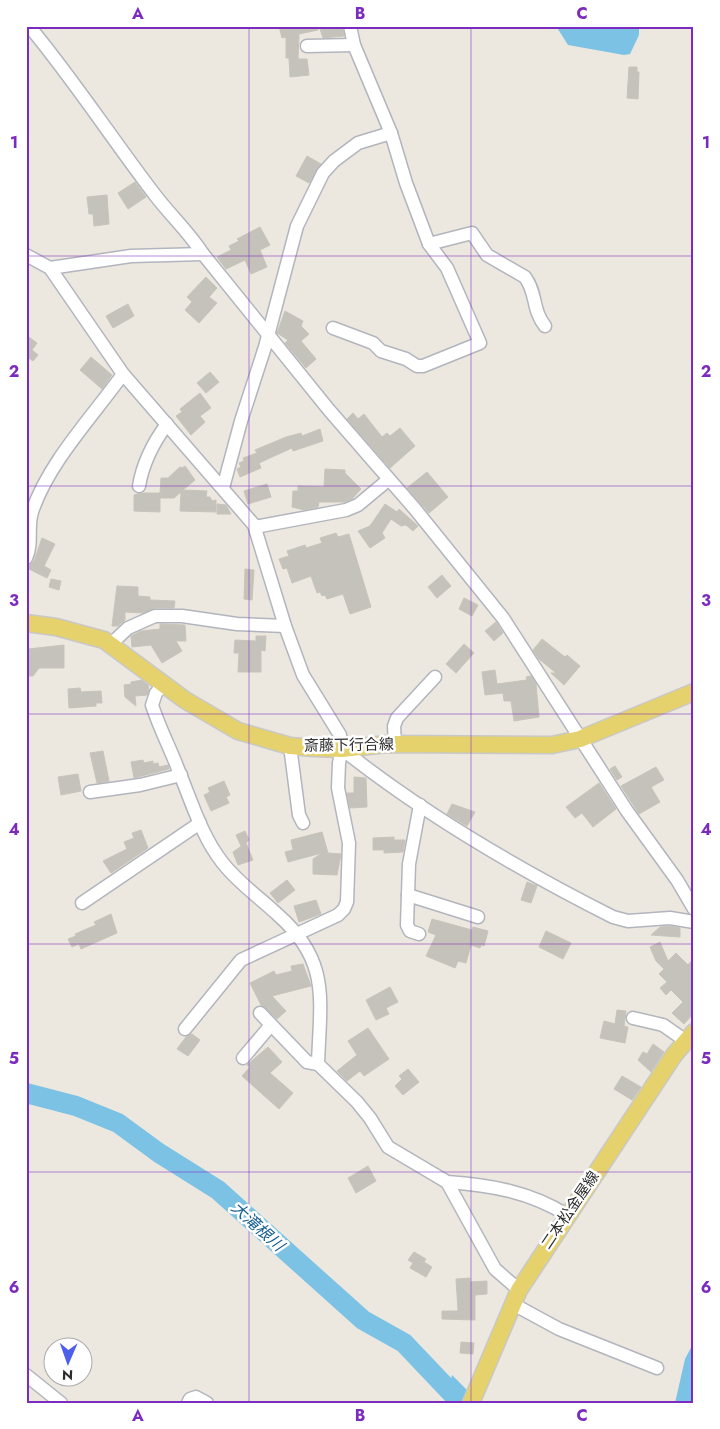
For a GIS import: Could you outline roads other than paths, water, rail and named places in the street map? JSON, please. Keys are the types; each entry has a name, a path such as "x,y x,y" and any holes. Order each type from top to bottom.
{"main road":[{"name":"斎藤下行合線","path":"26,623 88,634 111,644 201,710 238,731 290,746 342,749 395,744 552,745 580,739 694,692"},
{"name":"二本松金屋線","path":"471,1403 516,1297 567,1215 674,1055 690,1036"}],"street":[{"path":"29,26 156,196 185,228 203,254 267,333 503,618 627,811 677,880 694,909"},
{"path":"333,328 373,343 381,351 406,359 417,366 423,366 480,343 447,268 429,244 406,183 391,133 354,44 350,26"},
{"path":"307,46 354,44"},
{"path":"223,488 241,421 265,347 267,333 297,226 323,172 352,146 391,133"},
{"path":"429,244 472,233 487,255 525,277 530,283 538,317 545,326"},
{"path":"50,268 132,256 203,254"},
{"path":"26,255 50,268 123,374 243,510 255,527 285,626 303,675 340,735 342,749 339,763 338,788 349,843 344,909 338,915 241,960 186,1029"},
{"path":"26,558 29,552 31,513 48,478 123,374"},
{"path":"139,486 142,468 167,424"},
{"path":"255,527 346,510 358,505 388,480"},
{"path":"111,644 128,628 142,620 155,616 182,616 237,624 285,626"},
{"path":"395,744 394,726 397,718 435,677"},
{"path":"165,684 156,693 152,706 200,823 223,864 299,934 312,957 318,975 322,999 318,1064"},
{"path":"290,746 299,815 303,823"},
{"path":"342,749 420,806 499,856 612,917 628,921 670,918 694,922"},
{"path":"90,792 140,785 181,775"},
{"path":"419,934 407,928 409,864 420,806"},
{"path":"82,902 200,823"},
{"path":"408,895 478,917"},
{"path":"260,1013 308,1062 318,1064 357,1102 370,1118 388,1147 447,1182 485,1184 520,1193 548,1203 567,1215"},
{"path":"634,1018 663,1025 690,1036"},
{"path":"243,1058 272,1025"},
{"path":"447,1182 495,1269 516,1297 559,1329 657,1368"},
{"path":"26,1375 58,1402"},
{"path":"188,1403 190,1399 196,1397 207,1403"}],"water":[{"path":"556,26 639,26 639,35 630,54 624,55 568,45"},
{"path":"694,1342 694,1403 675,1403 685,1359"},
{"path":"452,1375 480,1403 446,1403"}],"waterway":[{"name":"大滝根川","path":"26,1093 76,1106 118,1123 159,1153 218,1190 363,1320 404,1343 461,1403"}]}
